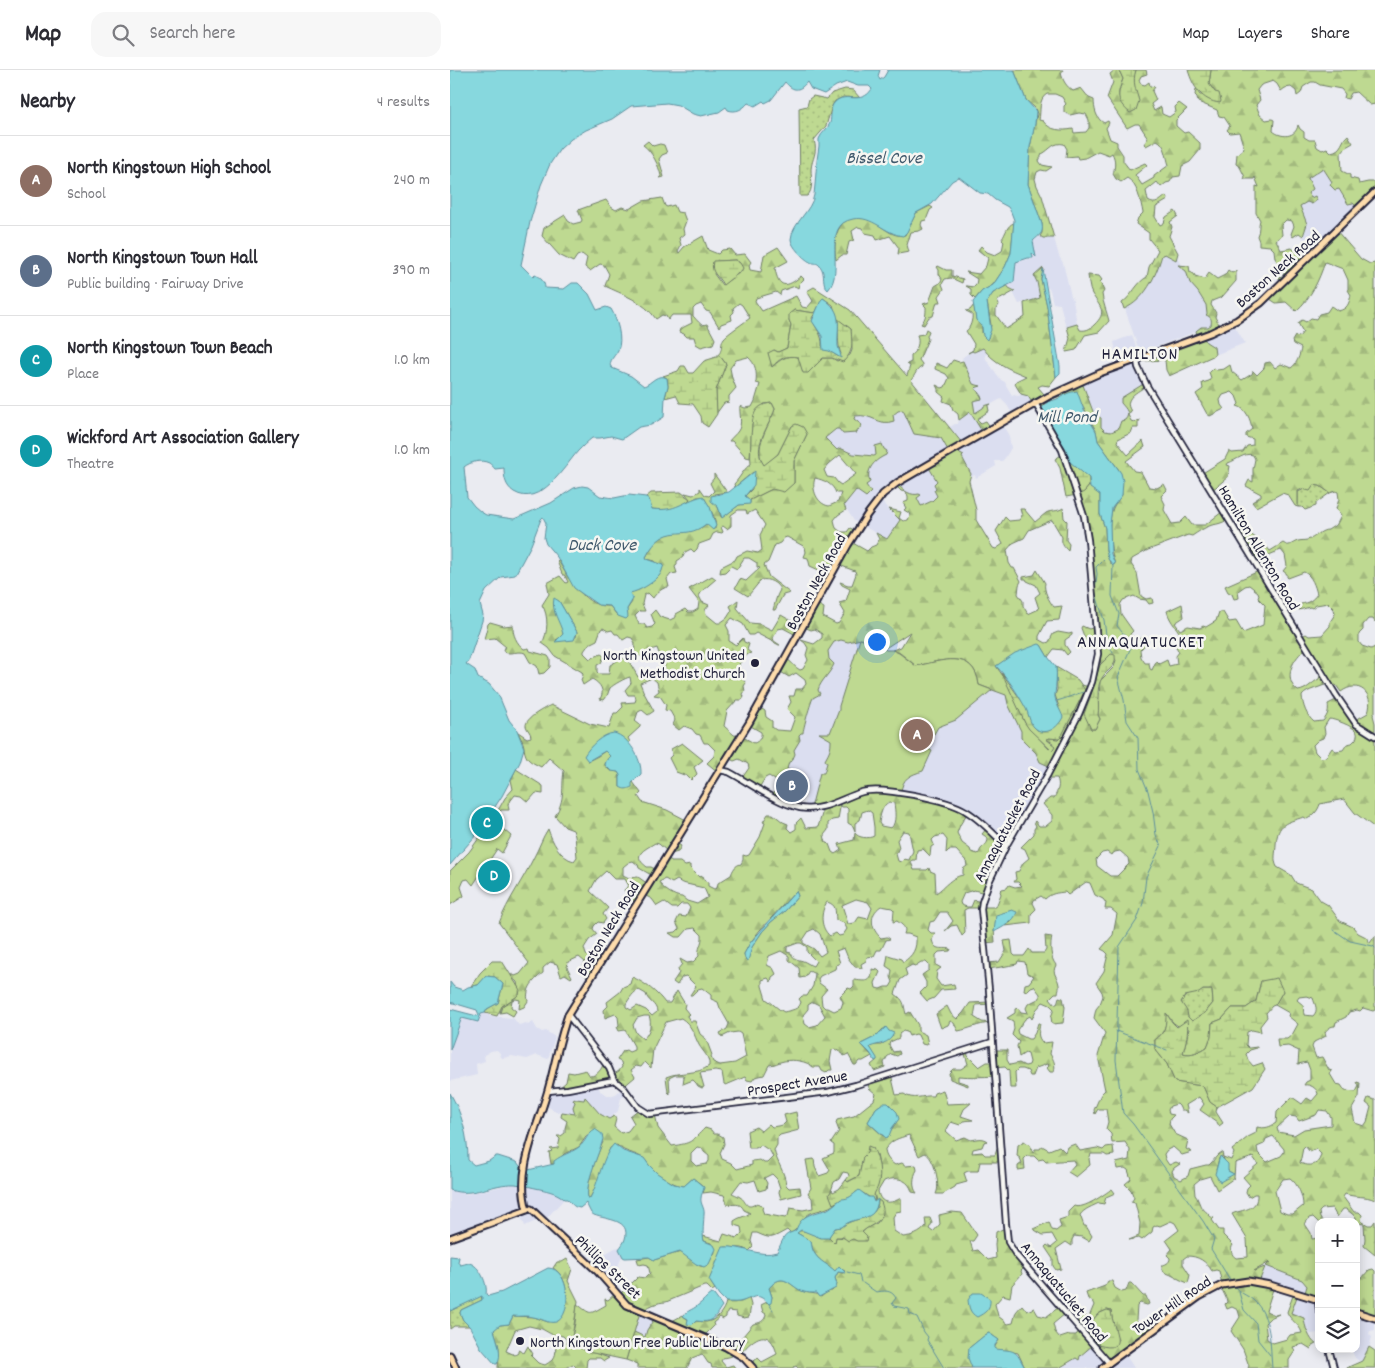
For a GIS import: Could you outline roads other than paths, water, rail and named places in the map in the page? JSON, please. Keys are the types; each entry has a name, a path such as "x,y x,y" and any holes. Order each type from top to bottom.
{"main road":[{"name":"Boston Neck Road","path":"528,1208 525,1185 526,1156 548,1090 559,1040 568,1015 749,723 832,577 848,545 877,501 897,483 1035,403 1100,373 1210,333 1237,320 1261,303 1375,192"},
{"path":"450,1238 528,1208"},
{"name":"Phillips Street","path":"528,1208 598,1272 627,1306 736,1352 753,1368"},
{"name":"Tower Hill Road","path":"1102,1368 1217,1286 1248,1282 1270,1285 1315,1299"},
{"path":"1360,1313 1375,1318"},
{"path":"450,1355 456,1368"}],"street":[{"name":"Hamilton Allenton Road","path":"1137,360 1138,368 1147,386 1334,691 1356,724 1375,736"},
{"name":"Annaquatucket Road","path":"1035,403 1062,450 1084,516 1088,540 1098,654 1092,682 1079,714 1046,777 1006,846 989,882 981,909 990,990 992,1042 1008,1242 1016,1254 1109,1363"},
{"path":"720,770 729,772 789,804 801,808 825,806 870,790 905,794 952,804 967,811 979,820 1006,846"},
{"path":"548,1090 568,1089 614,1080 609,1068 568,1015"},
{"name":"Prospect Avenue","path":"614,1080 624,1088 638,1107 649,1114 828,1092 992,1042"},
{"path":"1330,1353 1334,1368"}],"water":[{"path":"450,70 880,70 878,76 880,80 888,70 1014,70 1026,100 1036,111 1030,147 1028,184 1042,224 1042,230 1033,241 1036,257 1032,253 1033,258 1016,262 1014,282 993,293 987,302 991,330 987,340 983,336 982,327 976,320 973,302 982,291 993,285 1005,267 1011,253 1014,220 1008,207 988,194 980,193 959,177 952,181 932,204 916,213 907,232 903,236 896,235 872,222 860,218 843,223 835,239 835,272 833,282 828,290 820,266 804,258 795,249 791,239 792,233 810,206 814,195 819,139 830,123 833,104 839,99 863,97 872,89 869,86 858,86 847,82 836,86 824,94 811,89 807,82 801,88 795,89 785,82 771,100 765,103 763,101 755,106 748,103 737,111 728,110 726,107 719,112 701,116 693,114 678,105 667,103 631,106 612,119 586,130 571,139 560,149 550,164 541,185 530,222 521,265 533,277 535,275 540,278 545,288 564,289 572,283 578,283 589,294 597,310 606,307 611,309 617,323 620,340 618,350 610,365 612,368 631,376 644,386 657,378 667,378 668,386 665,397 664,417 651,425 639,427 622,439 611,436 592,438 578,451 550,484 533,495 524,495 511,490 504,475 504,468 495,469 490,463 483,461 469,464 464,467 467,497 474,506 486,515 514,519 551,503 574,488 582,486 588,487 600,496 614,498 629,495 646,497 649,499 652,509 661,510 674,508 703,496 710,507 716,526 713,530 706,524 690,532 668,535 653,545 646,557 647,559 664,565 656,579 641,589 630,593 633,599 627,609 628,617 626,619 618,616 610,606 598,605 574,588 557,557 546,544 544,538 546,523 543,517 541,519 531,545 515,575 501,577 486,591 480,604 483,615 482,621 466,664 475,670 478,678 489,684 499,696 524,748 520,762 502,796 477,834 450,865"},
{"path":"1043,269 1060,366 1060,373 1056,377 1047,306 1041,279"},
{"path":"823,298 830,303 837,314 838,346 841,358 829,351 823,350 822,336 812,321"},
{"name":"Mill Pond","path":"1077,391 1085,413 1096,431 1098,441 1121,473 1123,481 1122,495 1112,508 1110,524 1111,554 1115,564 1113,565 1108,559 1106,550 1105,528 1100,514 1100,495 1090,488 1089,478 1070,462 1066,449 1042,408 1049,402"},
{"path":"755,471 754,485 745,496 750,500 750,504 739,505 722,518 718,507 711,501 711,496 729,492"},
{"path":"554,598 559,601 577,632 574,640 555,642 563,634 555,612"},
{"path":"1039,644 1056,667 1055,697 1063,717 1055,728 1043,732 1033,726 1019,696 996,666 1015,653"},
{"path":"614,733 625,739 633,749 641,768 641,774 632,783 632,787 627,789 620,787 620,775 618,772 611,771 605,765 610,756 605,751 588,761 584,756 596,742"},
{"path":"796,891 798,896 762,932 752,947 748,961 745,959 744,954 750,943"},
{"path":"1012,910 1017,912 1016,916 1008,924 994,932 996,915"},
{"path":"486,976 495,977 503,984 498,1003 481,1014 478,1022 462,1018 450,1050 450,1009 479,1015 477,1010 450,1002 450,982 454,987 463,990 478,985"},
{"path":"886,1027 894,1033 887,1042 870,1047 877,1058 875,1061 861,1044 875,1037"},
{"path":"450,1093 464,1125 468,1160 474,1165 489,1161 498,1156 517,1162 523,1170 523,1174 528,1174 528,1170 554,1164 554,1161 579,1147 595,1129 602,1134 603,1139 590,1177 588,1198 590,1198 593,1192 606,1155 614,1144 623,1151 644,1158 657,1173 674,1184 684,1186 693,1178 704,1187 701,1200 704,1212 704,1241 714,1245 716,1249 709,1264 704,1267 696,1264 680,1252 654,1260 649,1257 625,1258 619,1249 625,1240 626,1232 621,1224 617,1221 594,1215 586,1203 580,1208 574,1206 567,1199 550,1191 515,1184 467,1192 450,1190"},
{"path":"883,1103 888,1103 897,1112 899,1119 886,1138 868,1122 876,1108"},
{"path":"1220,1156 1228,1164 1228,1171 1234,1174 1220,1182 1215,1174"},
{"path":"859,1190 868,1197 872,1197 874,1202 878,1199 873,1213 869,1216 835,1228 828,1238 821,1238 801,1230 797,1233 811,1241 812,1248 817,1257 835,1271 839,1266 846,1273 838,1272 835,1278 836,1288 819,1297 816,1293 804,1292 787,1281 779,1280 769,1288 772,1297 769,1304 757,1296 739,1302 726,1302 719,1295 709,1280 723,1247 757,1253 777,1252 785,1237 796,1230 805,1217 828,1209 841,1199 849,1197"},
{"path":"450,1256 459,1257 458,1262 460,1265 469,1263 477,1267 484,1281 488,1296 502,1292 548,1268 555,1270 565,1284 567,1302 565,1311 556,1322 547,1322 531,1316 513,1316 509,1324 500,1325 494,1330 499,1352 499,1360 495,1364 481,1348 460,1313 461,1310 482,1300 482,1296 450,1311"},
{"path":"973,1293 981,1293 990,1299 990,1305 987,1310 977,1317 971,1312 968,1303"},
{"path":"711,1294 714,1295 722,1306 715,1317 710,1321 696,1321 692,1325 687,1324 688,1319 683,1316"},
{"path":"989,1333 999,1340 995,1345 995,1349 1014,1352 1025,1368 972,1368 968,1358 969,1348"}],"waterway":[{"path":"1108,555 1096,567 1095,591 1104,620 1107,642 1113,653"},
{"path":"1113,565 1112,596 1119,614 1117,626 1127,638 1131,647 1118,677 1127,721 1138,738 1139,769 1148,791 1156,835 1161,846 1146,877 1143,903 1137,920 1119,947 1116,1060 1123,1113 1203,1221 1214,1239 1211,1249 1232,1283"},
{"path":"1056,701 1085,692"},
{"path":"1334,930 1350,941 1375,948"},
{"path":"1116,1031 1167,1050"},
{"path":"847,1272 859,1275 861,1282"},
{"path":"863,1283 876,1292 887,1291 892,1293 896,1298 892,1303 894,1306 909,1309 910,1314 917,1317 928,1337 927,1340 944,1368"},
{"path":"1234,1286 1253,1300 1264,1314 1269,1332 1272,1368"},
{"path":"1239,1292 1244,1310 1256,1323 1258,1340 1270,1355"},
{"path":"769,1304 773,1310"}],"place":[{"name":"North Kingstown United Methodist Church","path":"755,663"},
{"name":"North Kingstown High School","path":"917,735"},
{"name":"North Kingstown Town Hall","path":"792,786"},
{"name":"North Kingstown Town Beach","path":"487,823"},
{"name":"Wickford Art Association Gallery","path":"494,876"},
{"name":"North Kingstown Free Public Library","path":"520,1341"}],"district":[{"name":"HAMILTON","path":"1140,353"},
{"name":"ANNAQUATUCKET","path":"1141,641"}],"water label":[{"name":"Bissel Cove","path":"884,157"},
{"name":"Duck Cove","path":"602,544"}]}
